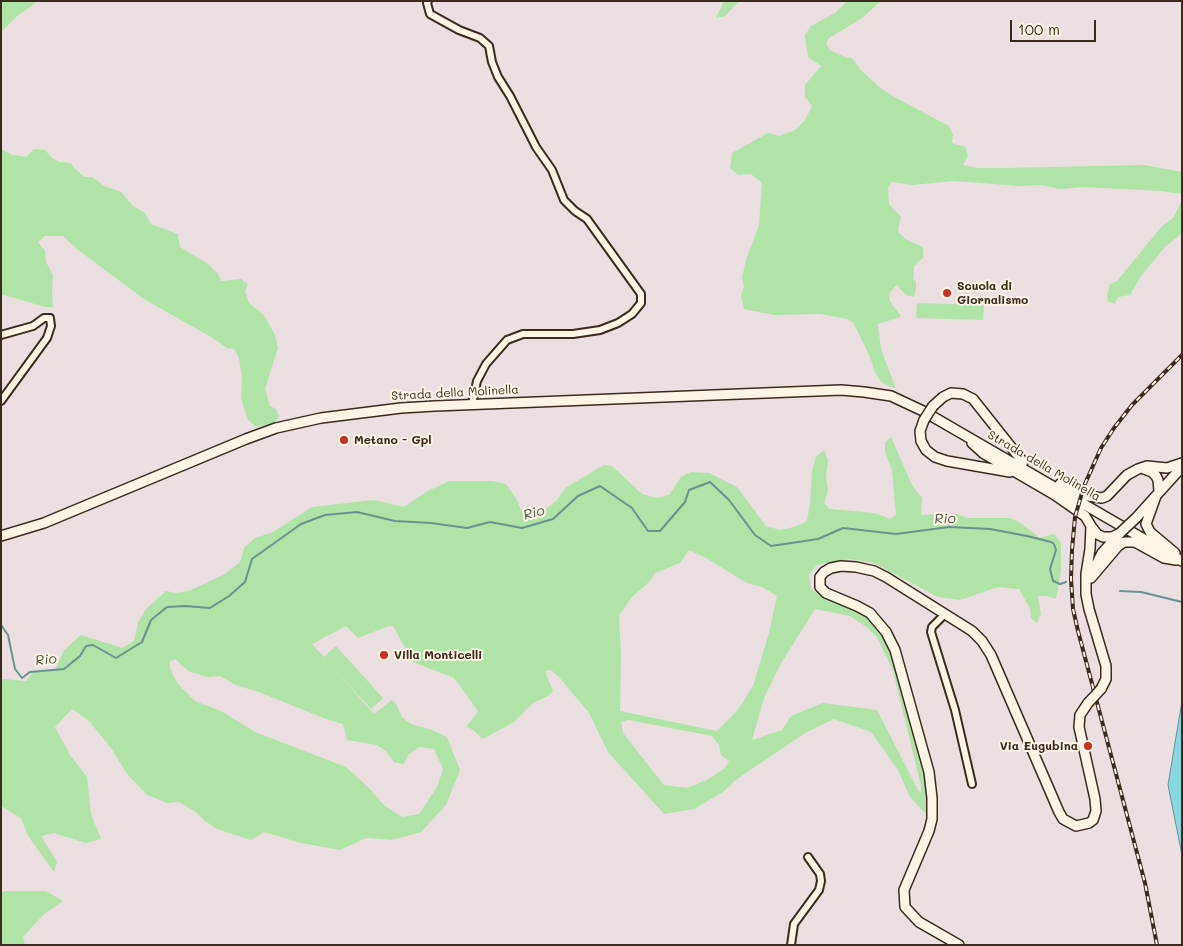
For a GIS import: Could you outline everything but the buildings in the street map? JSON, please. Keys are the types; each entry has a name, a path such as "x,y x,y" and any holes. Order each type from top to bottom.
{"street":[{"path":"428,1 430,14 480,38 489,46 498,78 510,96 536,147 552,170 564,200 587,219 641,294 641,303 632,314 618,323 600,330 572,334 523,334 507,340 486,364 477,382 472,404"},
{"path":"1,335 33,326 44,318 50,318 51,326 47,338 1,401"},
{"name":"Strada della Molinella","path":"1,536 44,523 276,428 338,415 401,408 472,404 841,390 891,396 923,411 1182,561"},
{"name":"Strada della Molinella","path":"1018,473 947,461 935,457 926,450 921,441 920,431 924,420 933,406 943,398 952,393 963,394 973,399 1023,462"},
{"name":"Strada della Molinella","path":"963,434 987,441 1023,462"},
{"name":"Strada della Molinella","path":"963,434 983,453 1018,473"},
{"path":"1023,462 1061,484 1088,496 1102,498 1107,496 1127,475 1138,469 1147,466 1167,468 1182,465"},
{"path":"1086,594 1095,565 1102,554 1182,465"},
{"path":"1138,469 1148,470 1158,480 1157,494 1146,524 1150,532 1171,548 1182,561"},
{"path":"1018,473 1055,494 1085,516 1097,534 1103,537 1112,537 1120,533"},
{"name":"Strada della Molinella","path":"1061,484 1095,505 1112,519"},
{"name":"Strada della Molinella","path":"1055,494 1093,515 1112,519"},
{"path":"959,945 919,922 905,906 904,890 929,832 932,819 932,798 929,772 895,650 886,632 870,613 826,593 820,587 819,580 824,572 841,566 874,571 972,631 982,641 991,655 1059,812 1066,822 1076,826 1093,820 1096,811 1079,727 1080,715 1088,702 1101,689 1106,679 1106,666 1086,594 1091,526"},
{"path":"1091,578 1118,546 1124,542 1135,542 1164,558 1182,561"},
{"path":"945,614 932,627 931,632 955,710 972,784"},
{"path":"791,945 794,924 819,890 821,881 820,874 808,856"}],"green space":[{"path":"1,1 38,1 16,17 1,32"},
{"path":"724,1 739,1 725,16 716,18"},
{"path":"847,1 881,1 862,18 829,38 826,43 830,50 847,58 852,58 860,69 879,87 949,126 953,135 952,143 965,147 968,156 963,165 977,168 1005,168 1144,165 1182,172 1182,194 1084,187 1059,189 1042,185 1020,186 953,181 913,185 892,182 888,188 889,204 901,217 899,233 907,240 923,247 923,258 914,266 913,280 916,281 916,288 914,297 906,295 897,285 895,286 889,294 890,301 900,317 878,324 881,349 896,389 881,382 853,322 847,319 820,314 774,315 744,309 741,296 744,287 742,277 747,257 759,225 762,183 751,174 738,175 730,168 732,153 768,133 779,136 795,130 805,120 812,106 805,97 805,85 821,66 808,57 805,35 811,26 835,13"},
{"path":"1,149 13,155 26,157 34,149 45,150 52,158 60,162 71,163 85,177 92,177 104,186 121,192 133,206 145,213 151,224 178,234 180,247 208,264 218,274 221,281 241,279 248,284 245,291 249,303 264,315 275,335 278,348 265,389 270,406 276,409 279,417 274,423 256,427 248,420 241,398 242,379 239,358 234,349 227,348 144,299 77,249 63,236 45,236 38,242 45,251 46,262 53,275 53,307 45,307 1,294"},
{"path":"1182,200 1182,233 1164,248 1141,276 1130,295 1118,297 1115,304 1108,301 1107,296 1110,284 1117,281 1162,226 1173,218"},
{"path":"917,303 984,305 983,320 916,318"},
{"path":"891,437 912,485 922,498 921,515 955,513 967,518 1010,518 1019,522 1040,538 1054,534 1061,543 1061,572 1056,599 1038,596 1041,614 1037,623 1031,618 1030,608 1019,589 998,587 960,600 938,597 874,563 850,559 817,565 809,575 811,589 821,596 857,610 878,624 897,668 927,773 929,807 925,813 910,797 898,770 871,732 834,719 805,733 737,779 723,792 694,809 664,814 608,752 589,713 551,670 545,671 553,691 548,696 533,703 514,722 483,739 472,729 466,727 478,711 454,678 413,662 393,626 358,638 346,626 312,644 324,657 336,646 383,698 371,709 335,670 374,714 392,700 402,717 411,724 447,737 460,770 446,805 421,832 392,840 366,838 340,850 301,843 264,832 251,840 217,829 196,812 179,802 167,803 147,795 127,774 111,748 89,721 72,709 55,727 70,755 87,777 91,814 101,839 86,843 54,833 41,836 57,862 54,872 28,836 21,818 1,806 1,684 3,679 26,681 34,671 55,670 64,650 81,635 122,648 134,641 138,623 145,610 166,591 176,593 189,591 225,574 240,562 244,548 255,538 273,532 312,507 374,500 404,507 426,492 449,481 492,481 506,484 516,498 521,510 532,514 544,511 557,500 565,488 604,465 612,466 642,494 656,498 669,495 681,477 691,472 709,473 737,487 766,526 780,530 794,527 807,521 812,471 816,457 824,450 828,460 826,476 828,491 824,503 830,509 875,513 890,519 896,515 892,471 885,452 885,442","holes":["689,550 747,583 762,587 777,596 769,633 753,686 737,711 717,731 620,711 621,653 619,616 631,598 650,581 655,573 680,563","815,609 850,616 868,628 878,639 893,671 921,786 921,793 877,710 823,703 791,716 782,730 752,740 764,698 780,665","175,659 188,671 207,677 220,676 236,685 343,724 347,740 377,745 386,751 394,762 404,764 408,755 419,747 434,749 443,769 437,787 419,814 402,817 385,806 346,767 255,732 223,712 195,701 178,684 170,669 170,661","629,720 712,736 719,745 721,755 729,761 725,768 707,780 687,788 664,785 623,733 621,722"]},
{"path":"6,891 46,891 63,901 44,914 23,937 25,945 1,945 1,893"}],"water":[{"path":"1182,701 1182,855 1168,785"}],"waterway":[{"name":"Rio","path":"1,625 8,635 15,669 22,678 30,672 64,669 80,656 86,646 93,645 116,658 142,642 151,620 167,607 210,608 229,596 245,582 252,559 301,524 325,515 357,512 395,521 467,528 490,522 522,528 553,519 578,496 600,486 632,508 648,531 660,531 685,502 689,490 710,482 729,500 755,535 771,546 818,539 843,528 896,534 949,527 990,529 1027,536 1054,544 1056,550 1050,569 1053,581 1060,584 1066,582"},
{"name":"Rio","path":"1120,591 1141,592 1182,602"}],"railway":[{"path":"1157,945 1145,883 1073,609 1072,550 1075,517 1084,486 1101,448 1132,405 1182,355"}],"place":[{"name":"Scuola di Giornalismo","path":"947,293"},
{"name":"Metano - Gpl","path":"344,440"},
{"name":"Villa Monticelli","path":"384,655"},
{"name":"Via Eugubina","path":"1088,746"}]}
